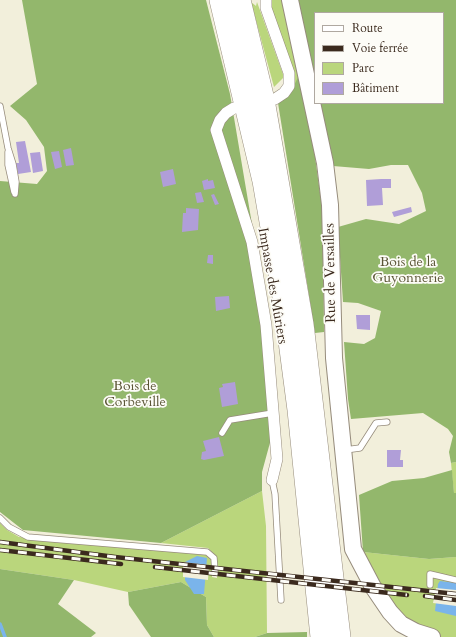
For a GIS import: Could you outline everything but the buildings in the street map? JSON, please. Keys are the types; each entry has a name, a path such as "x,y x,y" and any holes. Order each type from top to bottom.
{"highway":[{"path":"220,0 263,181 284,303 301,434 321,637"},
{"path":"240,0 264,100 303,324 340,637"}],"main road":[{"name":"Rue de Versailles","path":"290,0 325,163 330,205 333,338 353,549 373,587 390,612 401,624 416,632 432,637"}],"street":[{"path":"266,0 266,8 287,64 289,77 289,86 284,93 275,99"},
{"name":"Impasse des Mûriers","path":"234,108 226,113 220,120 216,130 252,242 266,325 277,459 272,480"}],"lane":[{"path":"0,106 8,148 13,164 15,194 11,184 8,166 8,148"},
{"path":"333,338 340,336 340,309"},
{"path":"222,433 230,420 273,413"},
{"path":"343,451 360,448 364,445 372,427 376,423 387,422"},
{"path":"272,480 275,494 281,600"},
{"path":"0,518 9,527 28,537 207,552 214,558 215,572"},
{"path":"430,585 430,574 456,580"}],"green space":[{"name":"Bois de Corbeville","path":"22,0 206,0 230,94 268,319 271,439 262,472 262,491 161,543 23,530 0,512 0,181 37,184 47,171 44,147 26,120 10,106 37,84"},
{"path":"272,0 282,0 299,75 295,86 292,69 271,8"},
{"name":"Bois de la Guyonnerie","path":"297,0 456,0 456,462 451,463 449,452 453,436 448,429 423,413 351,419 344,342 364,344 375,338 381,311 358,303 343,302 338,227 366,219 399,224 426,211 422,193 408,165 391,165 369,169 333,166 320,104 444,104 444,12 314,12 314,75"},
{"path":"251,2 256,6 257,2 284,77 274,87"},
{"path":"299,75 311,128 323,214 324,332 315,333 278,103 290,94"},
{"path":"456,462 456,493 454,493 451,463"},
{"path":"452,470 454,493 456,493 456,557 429,559 363,552 359,495 392,481 424,478"},
{"path":"262,491 266,526 267,633 255,637 214,637 207,625 206,597 181,582 128,592 74,580 0,569 0,523 7,530 19,537 207,555 212,560 212,577 217,578 217,557 208,548 161,543"},
{"path":"363,552 429,559 456,557 456,637 435,637 389,609"},
{"path":"0,569 74,580 58,604 96,633 91,637 0,637"},
{"path":"181,582 206,597 207,625 214,637 151,637 129,605 128,592"},
{"path":"307,632 307,637 255,637 267,633"}],"water":[{"path":"197,556 207,558 204,594 194,594 185,580 185,562"},
{"path":"440,581 456,583 456,616 435,611 438,584"}],"pier":[{"path":"183,562 209,565 208,580 183,577"},
{"path":"436,588 456,590 456,606 433,603"}],"waterway":[{"path":"0,624 5,637"}],"railway":[{"path":"0,542 115,557 456,594"},
{"path":"0,550 121,564"},
{"path":"155,567 407,595"},
{"path":"425,596 456,600"}]}
